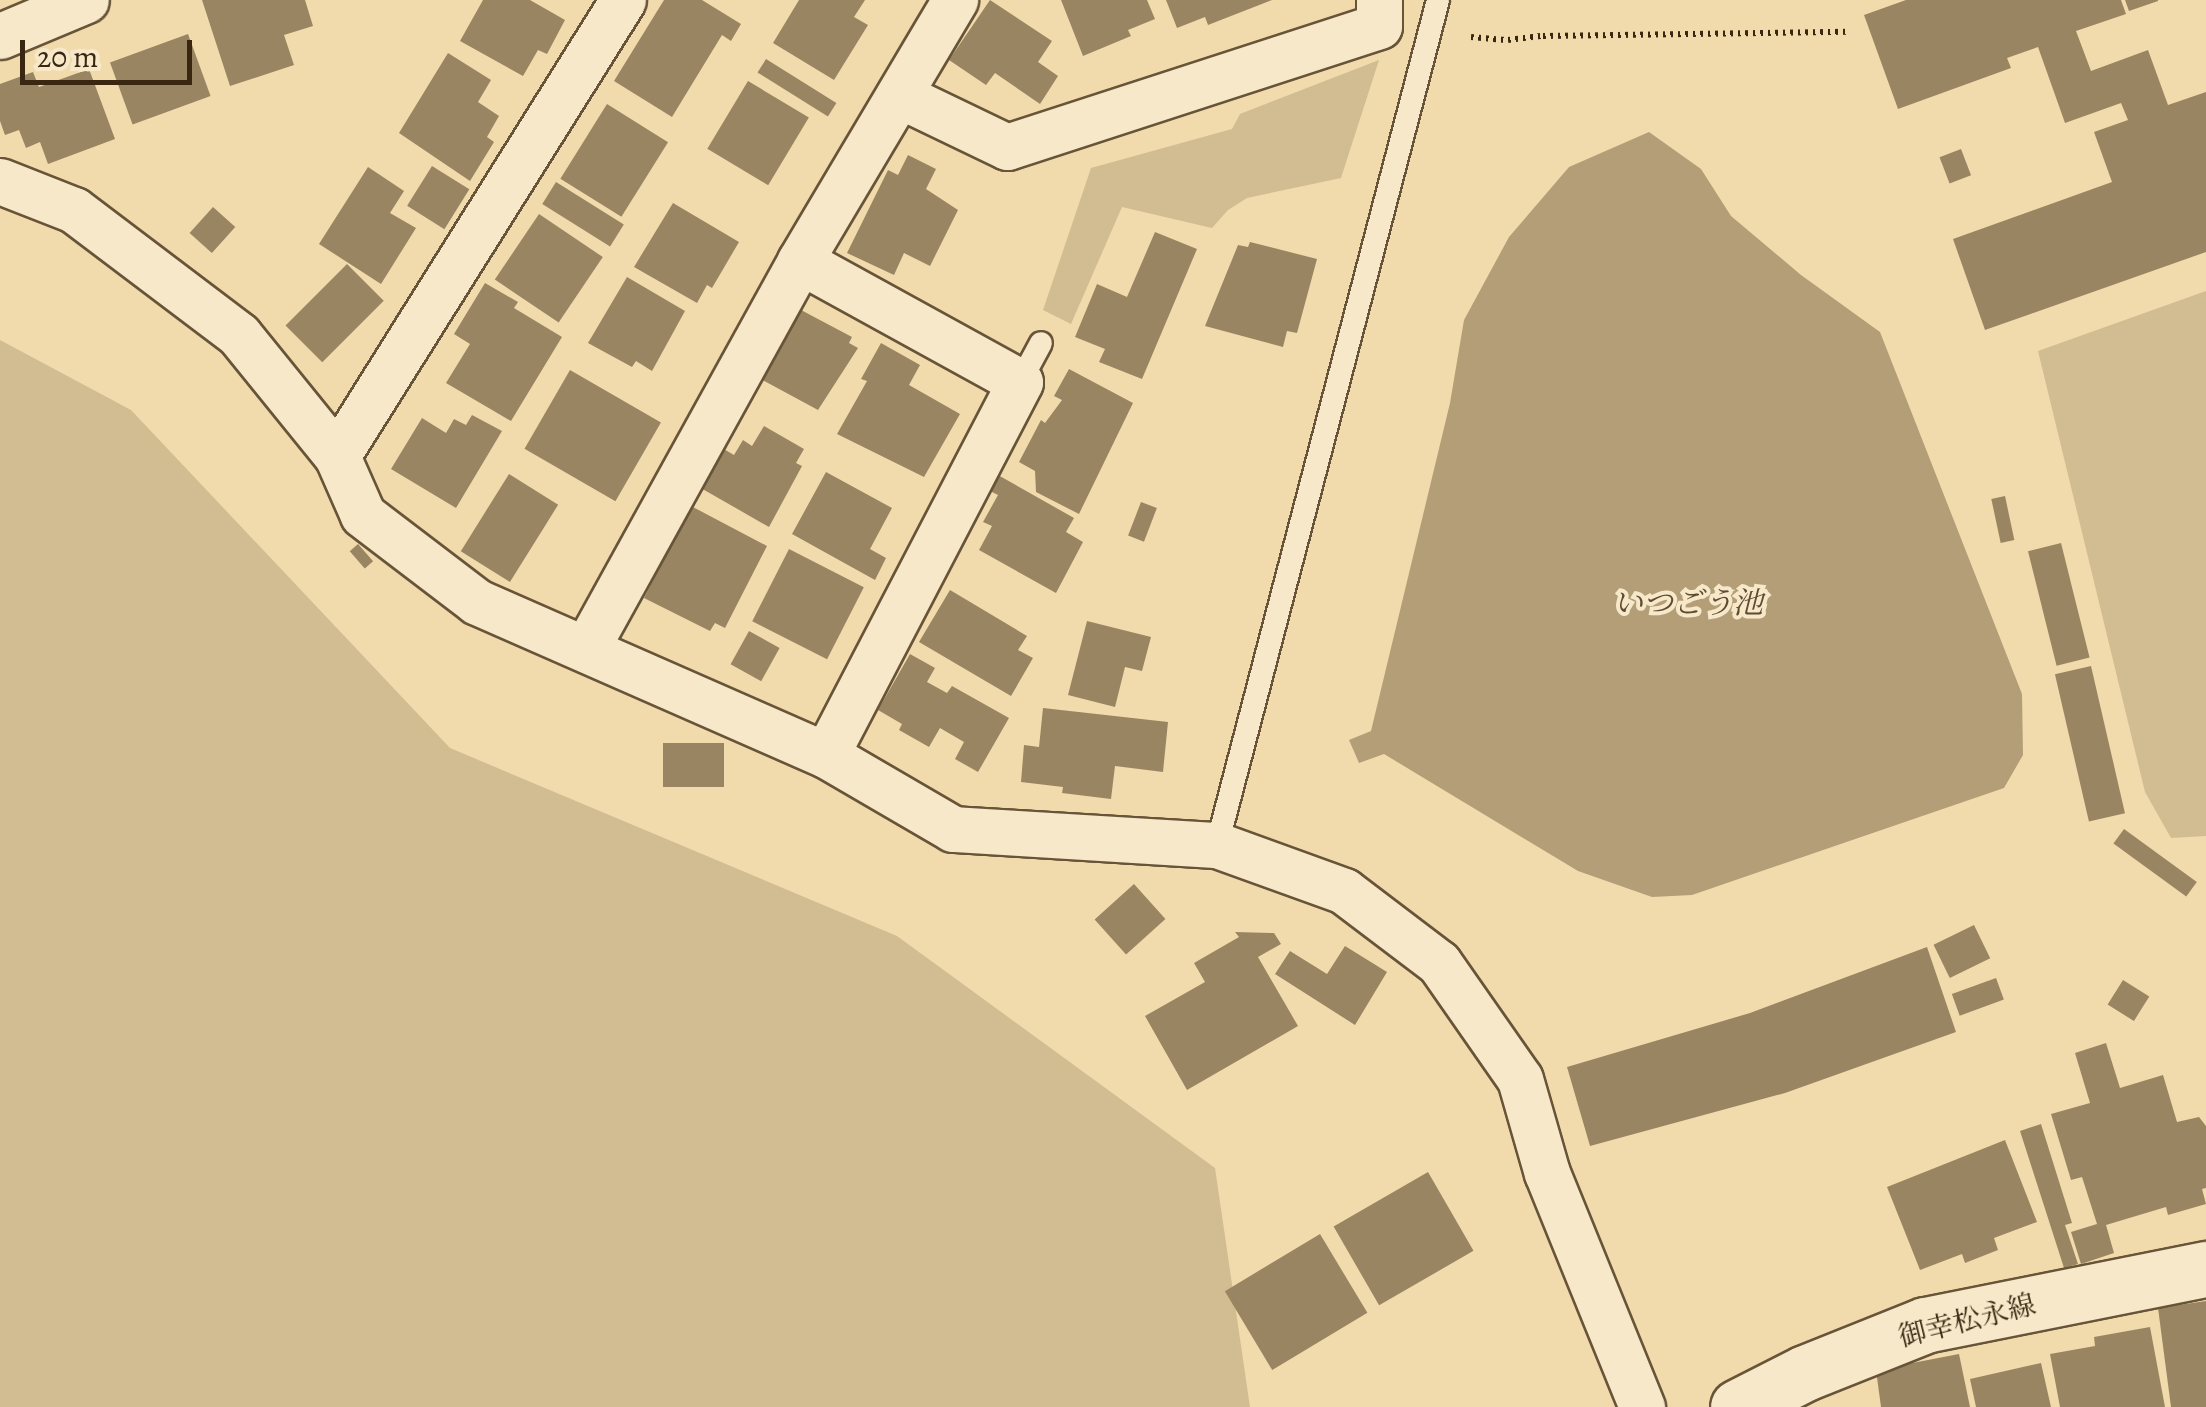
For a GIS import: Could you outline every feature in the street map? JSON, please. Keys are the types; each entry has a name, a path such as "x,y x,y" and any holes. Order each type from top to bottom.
{"main road":[{"name":"御幸松永線","path":"1738,1407 1805,1372 1925,1325 2206,1268"}],"street":[{"path":"0,36 86,0"},
{"path":"337,456 623,0"},
{"path":"586,649 800,261 955,0"},
{"path":"898,95 1007,147 1379,26 1378,0"},
{"path":"0,181 74,210 240,335 337,456 363,515 477,602 826,755 953,829 1217,846 1344,891 1439,963 1520,1079 1547,1173 1642,1407"},
{"path":"800,261 1020,382 826,755"}],"lane":[{"path":"1217,846 1438,0"},
{"path":"1020,382 1041,343"}],"path":[{"path":"1430,33 1508,40 1543,36 1847,32"}],"shaded area":[{"path":"1379,60 1341,178 1247,198 1228,210 1212,228 1122,207 1071,324 1043,310 1091,168 1232,129 1240,114"},
{"path":"2206,291 2206,836 2171,838 2145,792 2038,351"},
{"path":"0,340 131,410 450,748 897,936 1215,1168 1250,1407 0,1407"}],"water":[{"name":"いつごう池","path":"1649,132 1701,169 1731,216 1801,275 1880,332 2022,694 2023,755 2004,788 1692,895 1652,897 1578,871 1384,754 1359,763 1349,740 1371,731 1450,403 1464,320 1509,237 1569,167"}],"building":[{"path":"202,0 305,0 313,26 284,35 294,65 230,86"},
{"path":"483,0 530,0 565,20 547,54 538,50 523,76 460,41"},
{"path":"664,0 702,0 741,24 731,41 722,35 672,117 614,81"},
{"path":"799,0 865,0 854,17 868,25 834,80 773,43"},
{"path":"990,0 1052,41 1038,62 1058,76 1040,104 995,73 986,85 949,60"},
{"path":"1061,0 1147,0 1155,19 1128,30 1131,36 1083,56"},
{"path":"1166,0 1272,0 1208,25 1205,17 1177,28"},
{"path":"1906,0 2121,0 2126,14 2076,31 2091,71 2148,50 2168,105 2206,92 2206,252 1985,330 1953,239 2112,182 2094,132 2128,120 2121,103 2065,123 2038,47 2007,58 2011,68 1898,109 1864,15"},
{"path":"2125,0 2158,0 2158,1 2129,11"},
{"path":"188,34 211,96 133,124 110,62"},
{"path":"448,53 491,80 478,102 499,116 487,137 494,142 470,181 399,133"},
{"path":"766,59 836,103 828,117 758,73"},
{"path":"89,69 115,139 48,164 40,142 26,148 19,130 5,135 0,121 0,84 33,72 39,87"},
{"path":"748,81 809,118 768,185 707,149"},
{"path":"607,104 668,142 621,217 560,179"},
{"path":"1961,149 1971,175 1950,183 1940,157"},
{"path":"908,155 936,169 926,189 958,210 930,266 904,253 894,275 847,253 888,170 898,175"},
{"path":"432,166 469,189 444,229 407,206"},
{"path":"368,167 404,191 390,213 416,228 381,284 319,244"},
{"path":"556,182 624,224 610,246 542,204"},
{"path":"673,203 739,242 712,288 707,285 697,303 634,267"},
{"path":"213,207 235,227 212,253 190,233"},
{"path":"539,214 603,257 559,323 495,279"},
{"path":"1155,232 1197,249 1142,379 1099,362 1105,349 1075,337 1097,284 1127,297"},
{"path":"1250,242 1317,259 1297,333 1287,331 1283,347 1205,326 1238,245 1248,247"},
{"path":"347,264 384,301 322,362 285,326"},
{"path":"627,277 685,311 652,371 636,361 632,367 588,343"},
{"path":"485,283 518,302 514,308 562,337 511,421 446,383 470,344 454,334"},
{"path":"801,310 852,337 849,343 858,348 818,410 759,378 791,320 795,322"},
{"path":"881,343 920,365 909,385 960,414 924,477 837,434 867,381 861,379"},
{"path":"1069,369 1133,403 1079,514 1036,492 1035,471 1019,462 1041,420 1045,423 1062,400 1054,396"},
{"path":"570,370 661,423 615,501 524,449"},
{"path":"472,415 502,431 456,508 391,469 422,418 446,433 454,419 466,425"},
{"path":"764,426 804,449 796,463 802,466 769,527 699,487 722,448 734,455 743,440 752,446"},
{"path":"826,472 892,508 870,549 886,558 875,580 792,534"},
{"path":"509,474 558,505 510,582 461,551"},
{"path":"998,475 1074,518 1066,532 1083,542 1056,593 979,550 992,526 983,522 998,495 990,491"},
{"path":"2005,496 2014,540 2001,543 1991,499"},
{"path":"1141,502 1157,508 1144,542 1128,536"},
{"path":"691,506 767,546 725,628 715,623 710,631 644,598"},
{"path":"2061,543 2090,657 2057,666 2028,551"},
{"path":"358,544 373,561 365,569 350,551"},
{"path":"789,549 864,587 827,659 752,621"},
{"path":"950,590 1027,636 1018,650 1033,658 1011,696 919,642"},
{"path":"1087,621 1151,637 1142,671 1125,667 1115,707 1068,695"},
{"path":"749,631 780,648 761,681 731,664"},
{"path":"910,654 935,668 927,682 947,693 952,686 1009,718 978,772 955,759 964,742 940,728 929,747 899,730 902,724 878,710"},
{"path":"2091,666 2125,813 2089,821 2055,674"},
{"path":"1043,708 1168,722 1163,772 1115,766 1111,799 1062,793 1063,787 1021,782 1024,745 1039,747"},
{"path":"663,743 724,743 724,787 663,787"},
{"path":"2124,829 2197,882 2186,896 2113,844"},
{"path":"1134,884 1165,919 1126,954 1095,919"},
{"path":"1974,925 1990,958 1950,978 1934,945"},
{"path":"1235,932 1274,933 1281,944 1258,957 1298,1026 1187,1090 1145,1016 1205,982 1194,963 1239,937"},
{"path":"1345,946 1387,972 1355,1025 1275,974 1290,951 1327,974"},
{"path":"1927,947 1956,1032 1785,1093 1590,1146 1567,1067 1750,1013"},
{"path":"1996,978 2004,1000 1960,1016 1952,994"},
{"path":"2123,980 2149,996 2134,1021 2108,1005"},
{"path":"2106,1043 2120,1088 2163,1075 2177,1122 2199,1117 2206,1126 2206,1188 2202,1189 2206,1204 2168,1215 2166,1207 2106,1225 2114,1253 2081,1264 2071,1232 2097,1224 2082,1177 2071,1180 2051,1114 2090,1103 2075,1053"},
{"path":"2041,1124 2072,1223 2065,1225 2078,1264 2064,1268 2020,1131"},
{"path":"2005,1140 2037,1222 1994,1238 1998,1250 1965,1263 1962,1254 1920,1270 1887,1187"},
{"path":"1428,1172 1474,1251 1379,1305 1334,1226"},
{"path":"1320,1234 1367,1313 1272,1370 1225,1291"},
{"path":"2206,1301 2206,1407 2171,1407 2158,1308"},
{"path":"2150,1327 2165,1407 2060,1407 2050,1354 2095,1346 2094,1337"},
{"path":"1959,1354 1970,1407 1881,1407 1876,1370"},
{"path":"2041,1363 2051,1407 1976,1407 1970,1379"}]}
